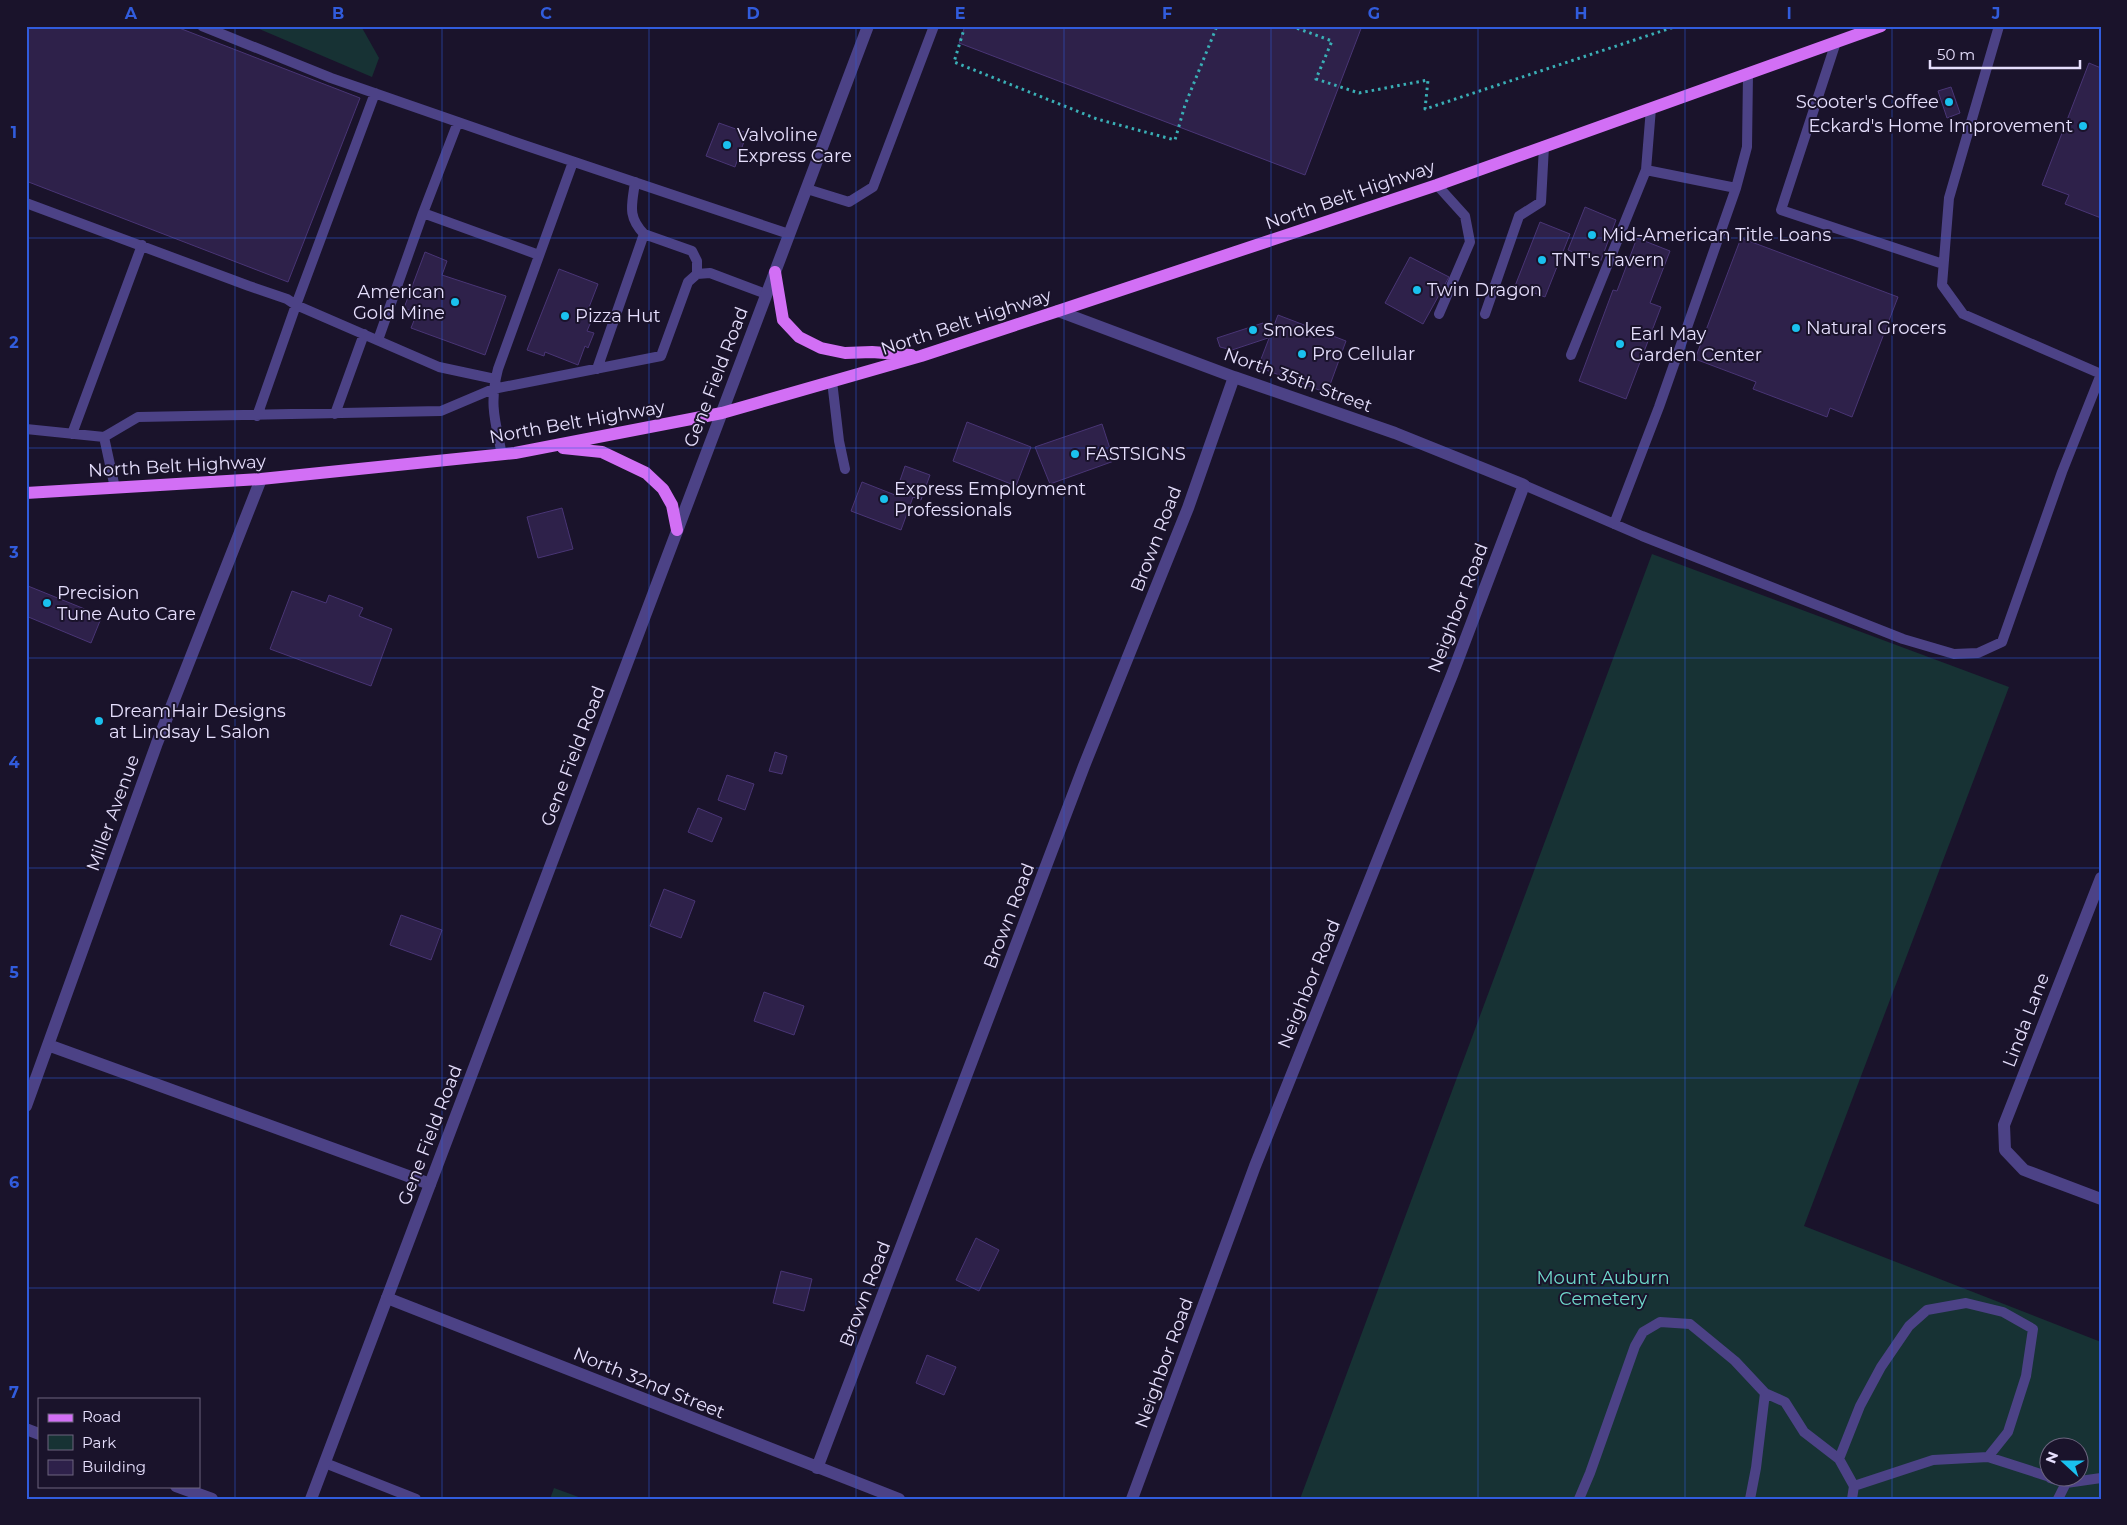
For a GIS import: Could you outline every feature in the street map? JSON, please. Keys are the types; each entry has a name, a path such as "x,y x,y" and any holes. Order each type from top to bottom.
{"main road":[{"name":"North Belt Highway","path":"26,493 261,479 502,455 722,413 921,356 1058,311 1437,184 1881,26"},
{"path":"775,272 783,320 799,338 821,348 845,353 872,352 921,356"},
{"path":"548,447 602,452 646,473 663,490 672,505 678,530"}],"street":[{"name":"Gene Field Road","path":"311,1499 868,26"},
{"name":"North 35th Street","path":"1058,311 1234,377 1395,433 1524,485"},
{"name":"Brown Road","path":"818,1468 1084,766 1188,508 1234,377"},
{"name":"Miller Avenue","path":"26,1106 157,743 261,479"},
{"name":"Neighbor Road","path":"1132,1499 1255,1166 1448,685 1524,485"},
{"name":"Linda Lane","path":"2101,878 2004,1125 2005,1150 2024,1170 2101,1199"},
{"path":"48,1046 430,1184"},
{"name":"North 32nd Street","path":"387,1298 899,1499"},
{"path":"26,1429 38,1434"},
{"path":"182,1488 212,1499"}],"lane":[{"path":"202,26 374,93 789,234"},
{"path":"807,189 849,202 873,187 934,26"},
{"path":"1524,485 1614,524 1903,639 1954,654 1978,653 2002,642 2062,472 2101,374 1963,314 1942,285 1948,198 1999,26"},
{"path":"1836,42 1782,210 1943,264"},
{"path":"1614,524 1736,188 1747,147 1748,74"},
{"path":"258,416 374,93"},
{"path":"1571,355 1646,170 1651,108"},
{"path":"378,340 423,213 458,122"},
{"path":"1485,314 1519,216 1541,202 1544,146"},
{"path":"502,455 492,402 494,384 573,162"},
{"path":"1646,170 1736,188"},
{"path":"635,182 631,208 634,223 644,234 692,250 697,261 697,274"},
{"path":"1437,184 1465,216 1470,242 1439,314"},
{"path":"26,203 287,299 296,306 439,367 494,384"},
{"path":"423,213 539,255"},
{"path":"597,369 644,234"},
{"path":"72,434 142,245"},
{"path":"26,430 104,437 138,417 441,411 494,384 597,369 661,356 688,282 697,274 710,273 766,294"},
{"path":"336,414 364,334"},
{"path":"832,381 839,441 845,469"},
{"path":"104,437 115,488"},
{"path":"1838,1459 1860,1406 1881,1367 1909,1326 1927,1310 1966,1303 2003,1312 2033,1329 2026,1376 2008,1432 1988,1457"},
{"path":"1578,1499 1590,1473 1635,1346 1643,1332 1660,1322 1690,1324 1735,1361 1765,1393 1785,1402 1804,1432 1838,1459 1854,1486 1852,1499"},
{"path":"1750,1499 1756,1468 1765,1393"},
{"path":"1854,1486 1933,1460 1988,1457 2040,1474"},
{"path":"325,1463 416,1499"}],"path":[{"path":"965,26 954,62 1097,119 1175,140 1186,105 1217,26"},
{"path":"1292,26 1332,41 1316,79 1359,93 1428,80 1425,109 1677,26"}],"green space":[{"path":"252,26 361,26 379,58 372,77"},
{"name":"Mount Auburn Cemetery","path":"1652,554 2009,687 1804,1226 2101,1342 2101,1499 1300,1499"},
{"path":"554,1488 584,1499 550,1499"}],"building":[{"path":"26,26 174,26 360,98 288,282 26,181"},
{"path":"965,26 1362,26 1305,175 959,43"},
{"name":"Eckard's Home Improvement","path":"2089,63 2101,68 2101,218 2065,204 2069,195 2042,185"},
{"name":"Scooter's Coffee","path":"1951,87 1960,113 1947,118 1938,91"},
{"name":"Valvoline Express Care","path":"719,123 747,133 735,167 706,156"},
{"name":"Mid-American Title Loans","path":"1585,207 1616,220 1600,263 1568,250"},
{"name":"TNT's Tavern","path":"1540,222 1570,234 1545,297 1515,286"},
{"name":"Earl May Garden Center","path":"1637,238 1670,251 1650,303 1661,307 1626,399 1579,381 1613,290 1617,291"},
{"name":"Natural Grocers","path":"1741,238 1898,297 1852,417 1830,408 1827,417 1753,389 1756,382 1695,359"},
{"name":"American Gold Mine","path":"425,252 447,261 442,275 506,296 485,355 411,328 417,313 404,308"},
{"name":"Twin Dragon","path":"1410,257 1449,277 1423,324 1385,303"},
{"name":"Pizza Hut","path":"559,269 598,284 586,315 593,317 587,331 594,333 588,348 585,346 578,365 545,352 544,356 527,350"},
{"name":"Pro Cellular","path":"1278,315 1346,341 1327,393 1258,367"},
{"name":"Smokes","path":"1263,323 1268,338 1232,350 1220,347 1217,338"},
{"path":"967,422 1031,447 1016,486 953,461"},
{"name":"FASTSIGNS","path":"1102,424 1114,461 1050,484 1035,447"},
{"name":"Express Employment Professionals","path":"905,466 930,475 921,500 913,497 901,530 851,511 862,482 895,495"},
{"path":"562,508 573,549 538,558 527,517"},
{"name":"Precision Tune Auto Care","path":"28,586 102,616 91,643 26,616"},
{"path":"292,591 326,603 329,595 363,608 359,616 392,629 371,686 270,649"},
{"path":"775,752 787,756 782,774 769,771"},
{"path":"727,775 754,784 745,810 718,800"},
{"path":"698,808 722,818 712,842 688,832"},
{"path":"664,889 695,901 681,938 650,926"},
{"path":"401,915 442,930 431,960 390,945"},
{"path":"764,992 804,1006 794,1035 754,1021"},
{"path":"976,1238 999,1250 979,1291 956,1280"},
{"path":"781,1271 812,1279 804,1311 773,1303"},
{"path":"927,1355 956,1367 944,1395 916,1383"}],"place":[{"name":"Scooter's Coffee","path":"1949,102"},
{"name":"Eckard's Home Improvement","path":"2083,126"},
{"name":"Valvoline Express Care","path":"727,145"},
{"name":"Mid-American Title Loans","path":"1592,235"},
{"name":"TNT's Tavern","path":"1542,260"},
{"name":"Twin Dragon","path":"1417,290"},
{"name":"American Gold Mine","path":"455,302"},
{"name":"Pizza Hut","path":"565,316"},
{"name":"Natural Grocers","path":"1796,328"},
{"name":"Smokes","path":"1253,330"},
{"name":"Earl May Garden Center","path":"1620,344"},
{"name":"Pro Cellular","path":"1302,354"},
{"name":"FASTSIGNS","path":"1075,454"},
{"name":"Express Employment Professionals","path":"884,499"},
{"name":"Precision Tune Auto Care","path":"47,603"},
{"name":"DreamHair Designs at Lindsay L Salon","path":"99,721"}]}
